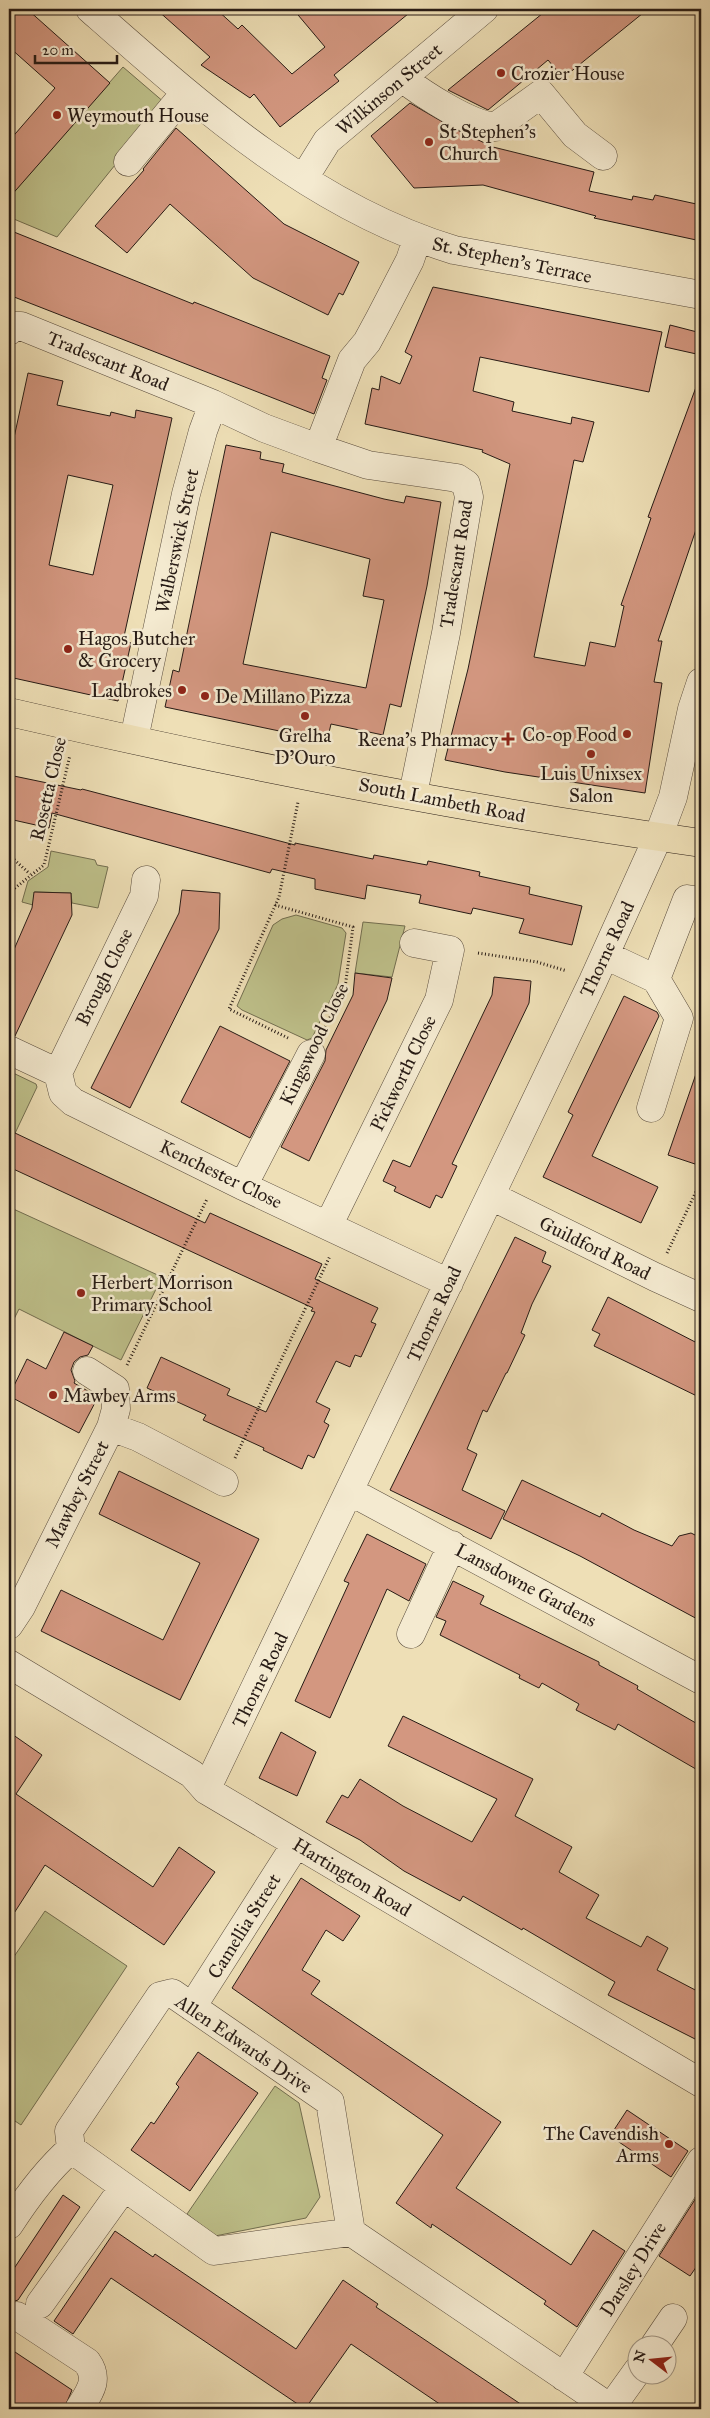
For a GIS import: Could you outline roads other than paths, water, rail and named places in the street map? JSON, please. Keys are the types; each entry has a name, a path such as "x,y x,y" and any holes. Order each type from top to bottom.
{"highway":[{"name":"South Lambeth Road","path":"9,712 134,739 581,826 701,843"}],"street":[{"name":"St. Stephen's Terrace","path":"90,9 185,93 270,158 373,219 417,239 454,250 701,295"},
{"name":"Wilkinson Street","path":"304,178 327,141 484,9"},
{"path":"402,78 418,91 483,126 495,127 541,94 575,135 603,156"},
{"path":"128,162 185,93"},
{"path":"318,448 352,360 367,342 380,318 410,260 417,239"},
{"name":"Tradescant Road","path":"9,331 13,326 21,326 213,404 264,428 368,465 457,478 466,484 469,496 446,633 413,794"},
{"name":"Walberswick Street","path":"134,739 186,494 200,439 213,404"},
{"name":"Thorne Road","path":"206,1790 351,1492 593,981 658,837 673,797 692,709 701,682"},
{"name":"Brough Close","path":"58,1073 144,896 146,880"},
{"path":"656,979 687,899 701,901"},
{"name":"Pickworth Close","path":"334,1229 439,1000 450,950 414,943"},
{"path":"605,955 656,979 679,1018 651,1108"},
{"path":"9,1050 58,1073"},
{"name":"Kingswood Close","path":"231,1180 311,1054"},
{"name":"Kenchester Close","path":"58,1073 64,1093 73,1102 231,1180 449,1283"},
{"name":"Guildford Road","path":"490,1196 701,1298"},
{"name":"Mawbey Street","path":"9,1625 21,1607 111,1427 116,1409 116,1389 87,1371"},
{"path":"111,1427 138,1437 224,1482"},
{"name":"Lansdowne Gardens","path":"351,1492 701,1680"},
{"path":"411,1634 452,1545"},
{"name":"Hartington Road","path":"9,1664 192,1774 206,1790 701,2083"},
{"name":"Camellia Street","path":"192,2007 296,1844"},
{"name":"Allen Edwards Drive","path":"71,2149 69,2131 160,1996 172,1993 330,2102 351,2232"},
{"path":"9,2224 29,2194 54,2164 71,2149 214,2251 351,2232 611,2409 628,2384"},
{"name":"Darsley Drive","path":"564,2377 701,2161"},
{"path":"79,2409 92,2386 94,2379 93,2370 87,2362 28,2310 124,2187"},
{"path":"661,2336 673,2318"}],"place":[{"name":"Crozier House","path":"501,73"},
{"name":"Weymouth House","path":"57,115"},
{"name":"St Stephen's Church","path":"429,142"},
{"name":"Hagos Butcher & Grocery","path":"68,649"},
{"name":"Ladbrokes","path":"182,690"},
{"name":"De Millano Pizza","path":"205,696"},
{"name":"Grelha D'Ouro","path":"305,716"},
{"name":"Co-op Food","path":"627,734"},
{"name":"Reena's Pharmacy","path":"508,739"},
{"name":"Luis Unixsex Salon","path":"591,754"},
{"name":"Herbert Morrison Primary School","path":"81,1293"},
{"name":"Mawbey Arms","path":"53,1395"},
{"name":"The Cavendish Arms","path":"669,2144"}]}
